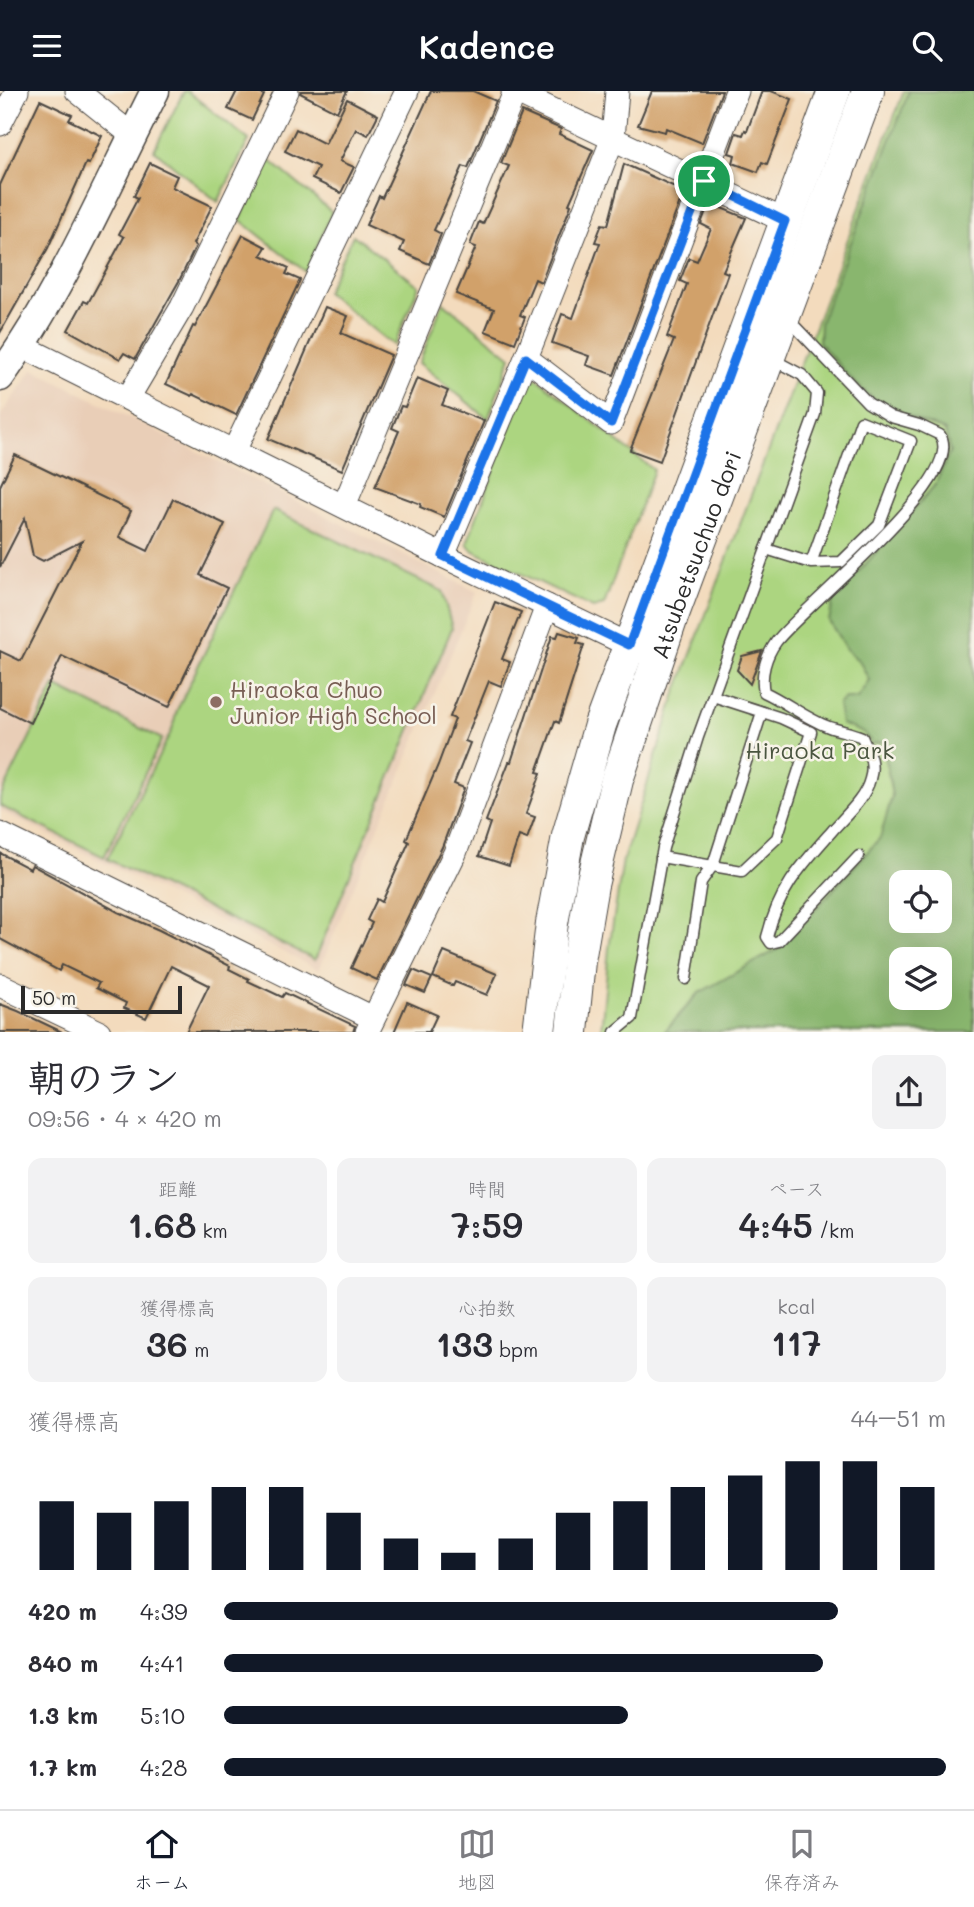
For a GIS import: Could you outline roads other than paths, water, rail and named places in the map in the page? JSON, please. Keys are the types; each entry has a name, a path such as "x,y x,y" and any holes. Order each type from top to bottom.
{"main road":[{"name":"Atsubetsuchuo dori","path":"572,1032 579,961 592,885 643,653 785,221 834,91"},
{"name":"Atsubetsuchuo dori","path":"539,1032 552,923 568,836 600,725 643,653 769,357 868,91"}],"street":[{"path":"0,124 17,91"},
{"path":"77,91 132,135"},
{"path":"0,377 22,346 73,254 155,91"},
{"path":"128,398 182,307 287,91"},
{"path":"234,451 407,91"},
{"path":"443,556 526,358 613,138 617,91"},
{"path":"526,358 611,423 737,91"},
{"path":"344,506 514,92 785,221"},
{"path":"22,346 643,653"},
{"path":"0,834 370,1025 455,853 547,606"},
{"path":"0,985 59,1023 99,1032"}],"lane":[{"path":"785,315 867,403 891,417 919,425 940,435 945,448 938,468 921,495 843,578 798,618 776,642 767,659 761,681 764,692 810,719 862,737 870,754 872,767 870,780 863,793 800,867 778,901 767,937 771,943 779,941 859,856"},
{"path":"615,1032 632,1018 661,857 713,696 815,414 817,393 802,375 769,357"},
{"path":"766,549 811,563 841,562 879,525 911,441 861,421 811,563"},
{"path":"661,857 742,871 777,838 811,732 713,696"},
{"path":"686,979 701,883 713,865 762,712"}],"place":[{"name":"Hiraoka Chuo Junior High School","path":"216,702"}],"park label":[{"name":"Hiraoka Park","path":"820,750"}]}
